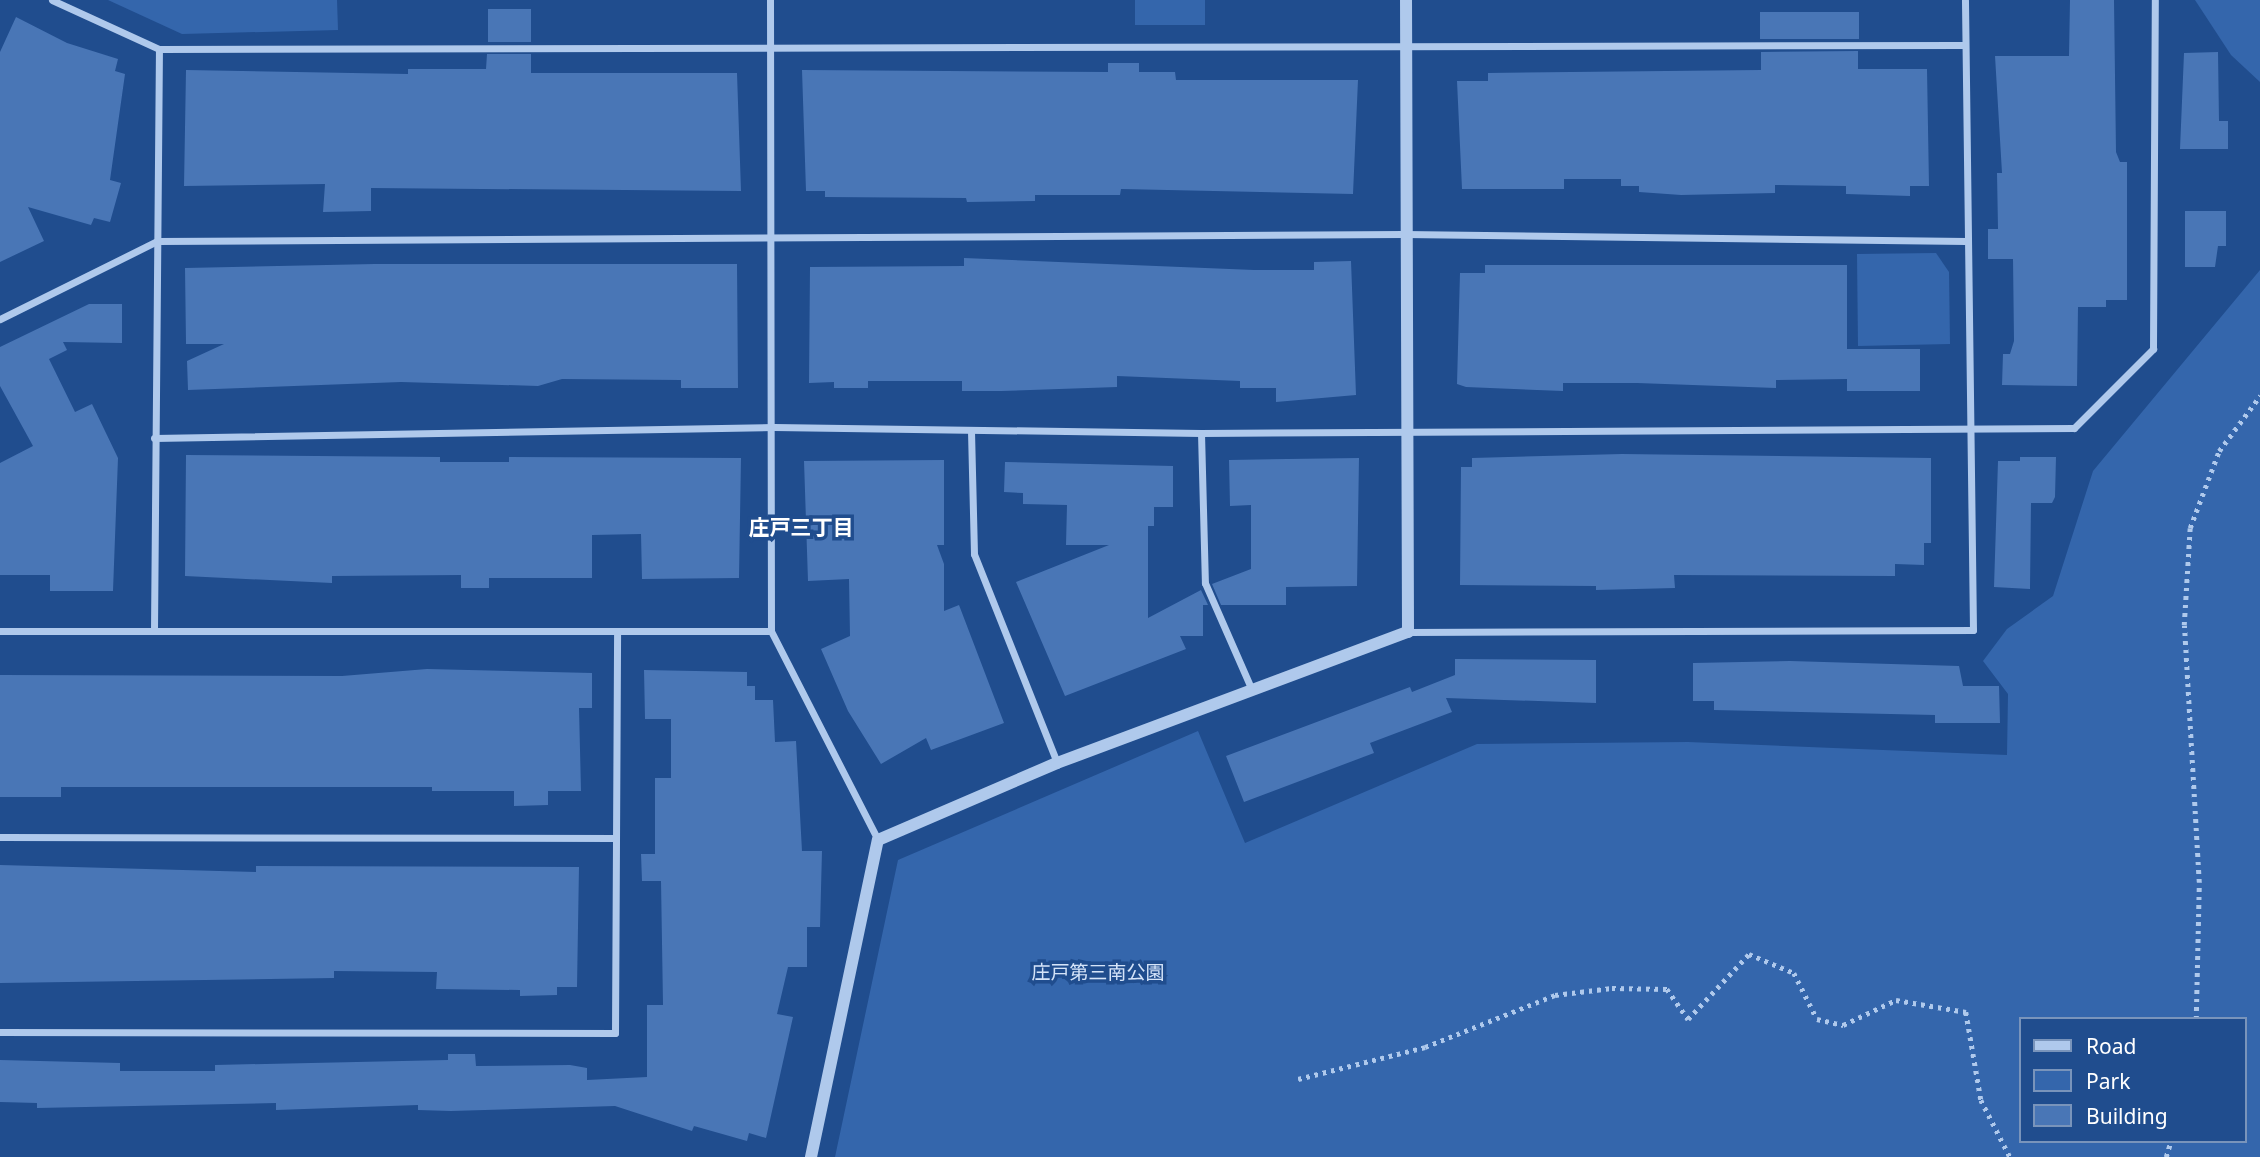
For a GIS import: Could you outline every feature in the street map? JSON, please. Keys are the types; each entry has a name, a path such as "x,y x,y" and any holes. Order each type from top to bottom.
{"street":[{"path":"52,0 159,49 1965,46"},
{"path":"770,0 775,239 771,631 877,840 811,1157"},
{"path":"1406,0 1404,234 1408,632"},
{"path":"877,840 1056,763 1251,688 1408,632 1973,630 1967,431 1965,0"},
{"path":"154,438 774,427 1201,433 1967,431 2074,428 2153,349 2155,0"},
{"path":"154,630 159,49"},
{"path":"0,319 157,241 1404,234 1966,241"},
{"path":"971,431 974,554 1056,763"},
{"path":"1201,433 1205,583 1251,688"},
{"path":"0,631 771,631"},
{"path":"0,1032 615,1033 617,632"},
{"path":"0,837 615,838"}],"path":[{"path":"2196,1017 2199,882 2184,625 2190,528 2219,451 2260,396"},
{"path":"1298,1079 1425,1047 1555,995 1612,988 1667,989 1688,1019 1749,954 1794,973 1817,1019 1843,1024 1896,1000 1966,1012 1981,1100 2010,1157"}],"green space":[{"path":"108,0 337,0 338,30 182,34"},
{"path":"1135,0 1205,0 1205,25 1135,25"},
{"path":"2195,0 2260,0 2260,82 2231,55"},
{"path":"1936,253 1949,272 1950,344 1858,346 1857,254"},
{"name":"庄戸第三南公園","path":"2260,270 2260,1157 835,1157 898,860 1198,731 1245,843 1477,744 1688,742 2007,755 2008,694 1983,661 2007,629 2053,596 2093,471"}],"building":[{"path":"2070,0 2114,0 2116,152 2120,162 2127,162 2127,300 2106,300 2106,307 2078,307 2077,386 2002,385 2003,354 2010,354 2014,341 2013,259 1988,259 1988,229 1998,229 1997,173 2002,173 1995,56 2069,56"},
{"path":"488,9 531,9 531,42 488,42"},
{"path":"1760,12 1859,12 1859,39 1760,39"},
{"path":"16,17 67,43 118,59 115,71 125,74 110,180 121,183 110,222 94,218 91,225 28,207 44,241 0,262 0,52"},
{"path":"1858,51 1858,69 1927,69 1929,186 1910,186 1910,196 1846,194 1846,186 1775,185 1775,193 1681,195 1639,192 1639,186 1621,186 1621,179 1564,179 1564,189 1462,189 1457,81 1488,81 1488,73 1761,70 1761,52"},
{"path":"2218,52 2219,121 2228,121 2228,149 2180,149 2184,53"},
{"path":"487,54 531,54 531,73 737,73 741,191 371,188 371,211 323,212 325,184 184,186 186,70 408,74 408,69 486,69"},
{"path":"1108,63 1139,63 1139,72 1175,72 1176,80 1358,80 1353,194 1121,189 1120,195 1035,195 1035,201 967,202 966,198 825,197 825,191 806,191 802,70 1108,72"},
{"path":"2185,211 2226,211 2226,246 2218,246 2215,267 2185,267"},
{"path":"964,258 1254,270 1314,270 1314,262 1351,261 1356,395 1276,402 1276,388 1240,388 1240,381 1117,376 1117,387 1001,391 962,391 962,381 868,381 868,388 834,388 834,382 809,383 810,267 964,266"},
{"path":"375,264 737,264 738,388 681,388 681,380 562,379 538,386 401,382 188,390 187,361 224,344 186,344 185,268"},
{"path":"1485,265 1847,265 1847,349 1920,349 1920,391 1847,391 1847,379 1776,380 1776,388 1637,383 1563,383 1563,391 1466,387 1457,384 1460,273 1485,273"},
{"path":"89,304 122,304 122,343 63,342 67,350 49,359 75,412 92,404 118,458 113,591 50,591 50,575 0,575 0,463 33,446 0,386 0,347"},
{"path":"1622,454 1931,458 1931,543 1924,543 1924,565 1895,564 1895,576 1674,575 1675,588 1596,590 1596,586 1460,585 1461,467 1472,467 1472,458"},
{"path":"186,455 440,457 440,462 509,462 509,457 741,458 739,578 642,579 641,534 592,535 592,578 489,578 489,588 461,588 461,575 332,576 332,583 185,576"},
{"path":"2020,457 2056,457 2055,497 2052,503 2031,503 2030,589 1994,587 1998,461 2020,461"},
{"path":"1359,458 1357,586 1286,587 1286,605 1221,605 1212,584 1251,569 1251,505 1230,506 1229,460"},
{"path":"944,460 944,545 937,545 944,564 944,611 959,605 1004,723 931,750 926,738 881,764 848,711 821,649 850,636 849,579 808,581 804,461"},
{"path":"1005,462 1173,466 1173,507 1154,507 1154,526 1148,526 1148,618 1201,590 1208,605 1203,605 1203,636 1180,636 1186,649 1065,696 1016,582 1109,545 1066,545 1067,505 1023,504 1023,493 1004,492"},
{"path":"1455,659 1596,660 1596,703 1446,698 1452,712 1370,743 1374,753 1244,802 1226,756 1410,687 1412,692 1455,675"},
{"path":"1790,661 1959,666 1963,686 1999,686 2000,723 1935,723 1935,715 1714,710 1714,701 1693,701 1693,663"},
{"path":"427,669 592,673 592,708 579,708 581,791 548,791 548,805 514,806 514,791 432,791 432,787 61,787 61,797 0,797 0,675 342,676"},
{"path":"644,670 747,672 747,686 755,686 755,700 773,700 775,742 796,741 802,851 822,851 820,927 807,927 807,967 788,967 777,1014 793,1017 766,1138 749,1133 747,1141 694,1126 692,1131 615,1106 451,1111 418,1110 418,1105 276,1110 276,1103 37,1108 37,1103 0,1102 0,1060 120,1063 120,1071 215,1071 215,1065 448,1060 448,1054 475,1054 476,1066 570,1065 587,1068 587,1080 647,1077 647,1005 663,1005 661,881 642,881 641,854 655,854 655,778 671,778 671,719 645,719"},
{"path":"0,865 256,872 256,866 579,867 577,987 557,987 557,995 520,996 520,990 436,989 437,972 334,971 334,978 0,983"}],"district":[{"name":"庄戸三丁目","path":"801,527"}]}
